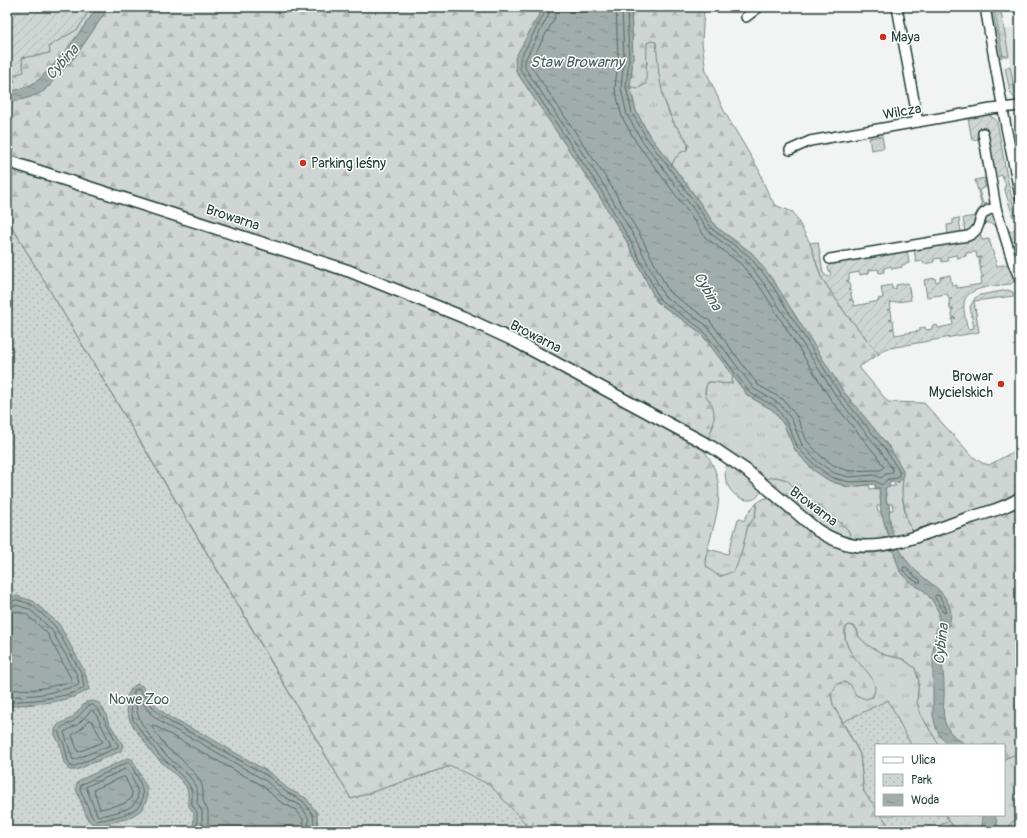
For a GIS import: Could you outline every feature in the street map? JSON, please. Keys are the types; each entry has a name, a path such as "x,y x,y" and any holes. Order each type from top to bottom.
{"street":[{"path":"746,17 759,7"},
{"path":"897,7 918,122"},
{"path":"985,7 1020,196"},
{"name":"Wilcza","path":"790,150 810,141 1020,106"},
{"path":"983,133 996,208 1013,263 1020,280"},
{"name":"Browarna","path":"7,161 349,271 463,317 515,341 712,447 746,470 817,530 826,536 843,543 870,546 892,543 1004,506 1020,498"},
{"path":"830,259 968,236 974,233 986,211 996,208"}],"shaded area":[{"path":"1020,27 1020,95 1015,92 1004,30"}],"green space":[{"path":"7,7 91,7 78,29 49,46 50,53 22,58 24,72 13,75 7,60"},
{"path":"91,7 98,7 65,52 40,79 29,86 13,92 7,92 7,82 15,82 13,75 23,72 21,58 49,53 49,46 78,29"},
{"path":"108,7 542,7 516,71 595,189 627,242 657,302 700,332 733,375 732,383 726,384 708,382 705,395 712,404 714,420 708,439 515,336 318,255 7,155 7,102 13,102 75,57"},
{"path":"631,7 704,7 702,43 706,71 724,111 759,170 771,199 777,206 793,212 810,243 821,277 846,314 879,354 859,367 888,402 924,403 972,456 982,463 989,465 1020,448 1020,489 1003,500 913,531 907,522 902,493 903,477 890,448 843,391 752,253 716,227 672,165 674,160 681,152 687,150 688,145 686,139 674,123 664,100 659,75 656,42 651,41 647,43 646,84 637,89 630,86 633,59"},
{"path":"989,7 992,7 1002,58 998,55"},
{"path":"994,7 1000,7 1009,56 1003,56"},
{"path":"651,41 656,42 657,46 661,85 669,113 688,145 687,150 681,152 677,156 672,165 649,135 636,111 630,86 637,89 647,64 647,43"},
{"path":"1010,66 1015,92 1020,95 1020,101 1017,102 1010,92 1005,68"},
{"path":"990,114 991,117 997,121 1015,213 1013,217 1002,175 984,181 986,187 979,190 983,204 990,203 980,210 971,231 965,232 963,218 975,216 982,206 975,180 986,178 979,139 972,140 968,118"},
{"path":"882,136 884,148 871,150 869,138"},
{"path":"7,169 24,175 25,172 170,217 365,282 512,345 701,447 711,461 719,488 716,516 705,560 707,567 717,575 721,576 732,572 736,568 748,526 755,517 757,503 765,498 774,500 811,533 819,538 837,547 859,553 890,550 1009,511 1020,505 1020,755 1016,754 1005,759 1005,744 938,744 921,715 917,701 919,681 915,668 903,659 885,655 869,646 859,637 857,629 849,625 845,628 845,638 848,647 873,680 875,687 873,697 865,699 856,695 850,684 844,682 837,684 831,694 833,705 860,754 864,792 875,807 875,816 882,816 893,831 529,831 526,824 451,766 351,799 239,606 7,219"},
{"path":"990,214 994,215 1015,280 1011,284 991,286 976,290 966,297 964,309 968,329 974,328 970,307 975,298 980,295 1008,290 1013,292 1014,296 974,301 979,332 884,349 879,354 846,314 821,277 810,243 818,242 823,273 828,277 831,274 828,268 832,263 907,250 909,263 902,265 902,267 892,269 891,266 884,268 884,272 879,273 878,269 869,270 869,273 860,275 859,272 849,274 849,280 846,281 849,281 850,289 848,290 850,290 852,299 849,300 853,300 854,306 879,301 878,299 883,298 881,287 892,285 892,289 896,289 896,285 908,283 911,300 890,303 891,309 887,310 891,310 892,319 889,320 893,320 894,328 890,329 894,329 895,335 920,331 920,328 925,327 926,330 932,329 932,326 937,325 938,328 953,325 952,319 956,318 953,318 951,310 954,309 950,309 949,300 952,299 949,299 947,294 927,297 924,280 935,278 936,282 940,281 940,277 950,275 952,286 957,285 957,288 982,284 981,277 984,277 982,276 980,268 983,267 980,267 979,258 981,257 977,258 976,252 966,253 966,256 957,258 956,255 947,257 948,261 942,262 941,258 934,259 934,262 924,264 923,261 916,262 914,249 971,240 980,234 982,240 989,239 997,266 1008,264 1003,243 997,228 994,225 985,222 985,218"},
{"path":"959,218 961,232 948,235 947,225 953,224 953,219"},
{"name":"Nowe Zoo","path":"7,219 239,607 351,799 451,766 490,785 526,824 529,831 7,831"},
{"path":"1016,229 1017,232 1020,232 1020,249 1016,250 1008,232"},
{"path":"733,375 748,396 773,410 784,425 795,450 812,469 830,481 848,487 869,485 870,489 879,488 881,505 877,506 878,512 881,512 887,532 892,531 889,514 890,510 893,510 892,504 887,504 885,487 895,486 894,482 899,482 903,477 902,491 905,512 913,531 873,540 851,538 848,530 841,523 830,517 821,507 804,497 787,480 776,477 765,479 752,468 708,439 714,424 708,408 705,392 706,387 708,382 726,384 732,383"},
{"path":"727,463 761,489 758,496 752,500 746,500 738,497 732,492 727,484 725,474"},
{"path":"776,477 787,480 804,497 821,507 830,517 841,523 848,530 851,538 839,534 816,521 765,479"},
{"path":"757,503 755,516 749,524 742,554 736,568 729,574 725,575 717,575 713,573 707,567 706,563 708,549 728,554 738,519 740,518 744,521 750,510"},
{"path":"849,625 855,628 859,637 885,655 903,659 915,668 919,681 917,701 921,715 938,744 875,744 875,805 843,722 833,705 831,694 837,684 844,682 850,684 868,674 851,654 845,635"},
{"path":"888,700 910,744 875,744 875,807 864,792 860,754 843,722"},
{"path":"1016,754 1020,755 1020,816 1010,824 1010,831 958,831 949,821 928,831 893,831 882,816 1005,816 1005,759"},
{"path":"882,816 946,816 949,821 928,831 893,831"},
{"path":"1020,816 1020,831 1010,831 1010,824"},
{"path":"949,821 958,831 928,831"}],"water":[{"name":"Cybina","path":"98,7 108,7 75,57 44,91 31,97 13,102 7,102 7,92 29,86 40,79 65,52"},
{"name":"Staw Browarny","path":"542,7 631,7 633,59 630,86 636,111 649,135 696,197 716,227 752,253 773,280 843,391 890,448 903,470 903,477 899,482 889,483 890,487 885,488 887,504 889,504 891,528 905,559 918,573 939,590 950,608 951,617 942,643 944,716 946,725 950,732 966,744 947,744 942,739 936,728 933,715 933,654 939,613 932,600 923,590 909,582 900,572 881,512 879,488 875,489 875,484 849,487 830,481 812,469 795,450 784,425 773,410 748,396 700,332 657,302 627,242 595,189 516,71 515,58"},
{"path":"17,596 33,601 59,624 85,672 89,689 64,700 17,705 7,708 7,597"},
{"path":"138,684 142,686 158,708 172,719 203,734 272,774 288,789 306,798 317,813 318,831 193,831 194,813 190,809 188,793 185,785 156,757 133,726 128,715 128,695 132,688"},
{"path":"93,701 99,703 105,712 108,721 123,745 121,751 76,770 69,770 64,763 60,745 55,735 55,729 59,724 72,718 86,702"},
{"path":"128,758 132,759 147,788 147,798 143,809 129,818 102,825 94,825 88,820 76,789 77,783 82,779"},
{"path":"982,816 995,816 999,831 982,831"}],"place":[{"name":"Maya","path":"883,37"},
{"name":"Parking leśny","path":"303,163"},
{"name":"Browar Mycielskich","path":"1001,384"}]}
